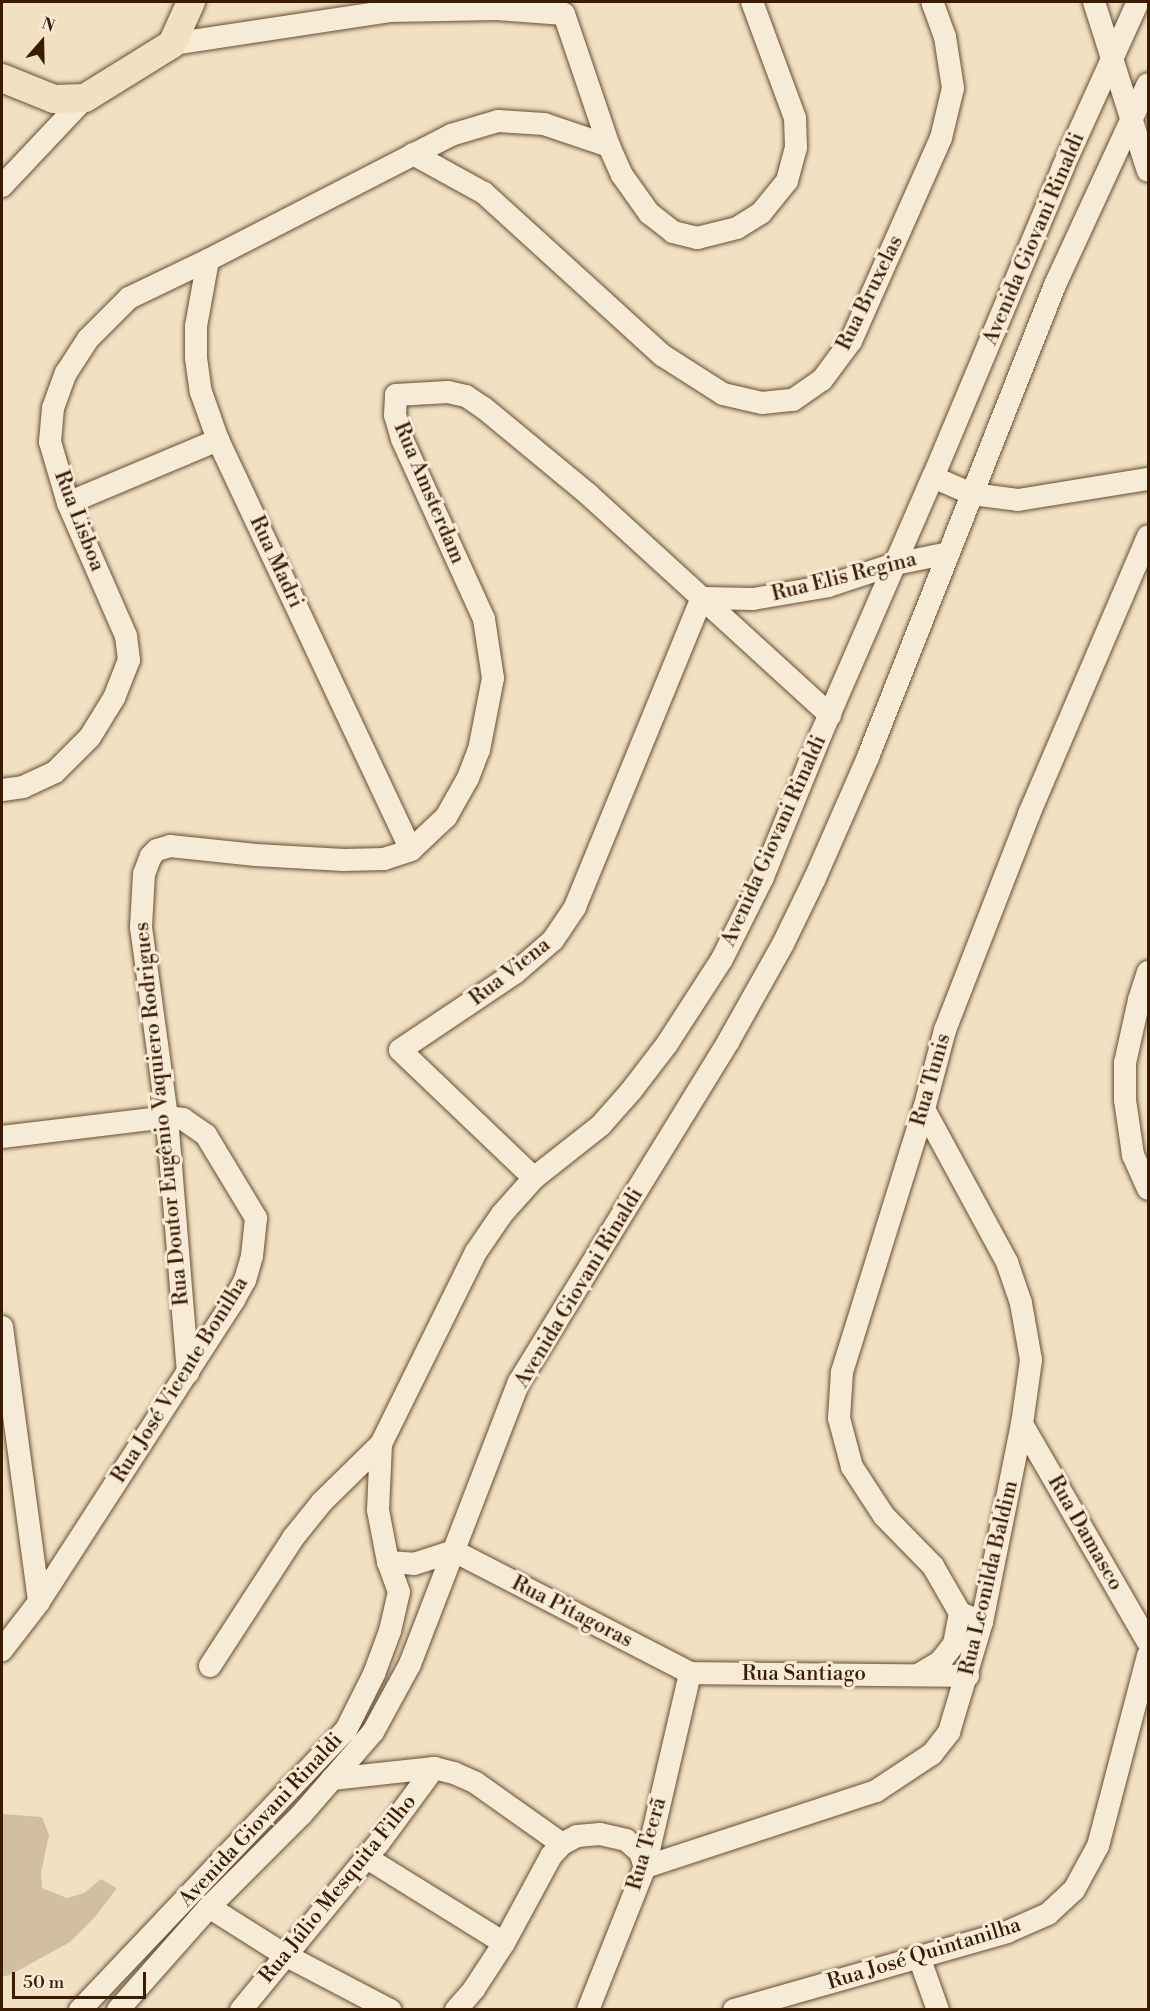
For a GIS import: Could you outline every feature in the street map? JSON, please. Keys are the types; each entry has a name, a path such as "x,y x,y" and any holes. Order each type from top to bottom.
{"main road":[{"path":"2,78 54,99 85,98 172,44 191,2"}],"street":[{"path":"172,44 389,6 563,8 609,146 622,175 649,213 673,232 697,238 737,228 760,213 787,181 796,147 795,118 752,2"},
{"name":"Rua Bruxelas","path":"413,154 484,193 662,355 723,394 762,403 793,400 822,380 851,341 941,138 953,88 945,38 932,2"},
{"path":"1094,2 1145,161"},
{"name":"Avenida Giovani Rinaldi","path":"80,2010 346,1730 374,1674 390,1631 399,1592 388,1562 378,1510 381,1443 476,1252 502,1214 534,1178 601,1125 631,1091 667,1044 722,959 763,877 1062,166 1138,2"},
{"name":"Avenida Giovani Rinaldi","path":"122,2004 209,1907 300,1815 373,1732 410,1664 519,1382 722,1052 783,944 868,757 1007,401 1055,285 1149,84"},
{"path":"2,186 85,98"},
{"name":"Rua Lisboa","path":"2,790 23,787 55,772 90,737 114,698 129,660 126,636 68,504 51,442 53,408 66,373 88,339 129,297 208,260 452,135 498,121 544,124 609,146"},
{"path":"1117,152 1134,148 1145,161"},
{"name":"Rua Madri","path":"208,260 196,326 196,358 201,392 218,440 411,850"},
{"name":"Rua Amsterdam","path":"151,856 157,850 170,846 344,860 384,859 411,850 446,817 468,778 479,750 493,678 484,619 402,439 395,416 396,395 448,392 466,396 484,408 588,494 830,715"},
{"path":"68,504 218,440"},
{"path":"933,477 972,495 1018,500 1149,479"},
{"name":"Rua Tunis","path":"960,1613 933,1566 884,1516 852,1467 839,1418 842,1372 924,1108 945,1030 1029,814 1149,536"},
{"name":"Rua Elis Regina","path":"702,598 753,599 828,586 895,564 949,553"},
{"name":"Rua Viena","path":"534,1178 400,1050 515,973 553,940 575,908 702,598"},
{"name":"Rua Doutor Eugênio Vaquiero Rodrigues","path":"151,856 144,874 141,927 167,1117 188,1373"},
{"path":"1149,972 1139,999 1125,1063 1125,1091 1133,1155 1149,1189"},
{"name":"Rua Leonilda Baldim","path":"645,1867 876,1791 932,1754 949,1732 968,1676 982,1622 1022,1424 1031,1360 1021,1303 1007,1262 924,1108"},
{"path":"2,1137 167,1117"},
{"name":"Rua José Vicente Bonilha","path":"2,1650 39,1602 188,1373 244,1280 256,1237 256,1218 206,1136 183,1119 167,1117"},
{"path":"2,1327 39,1602"},
{"name":"Rua Damasco","path":"1022,1424 1149,1642"},
{"path":"210,1666 293,1538 322,1502 381,1443"},
{"path":"388,1562 414,1564 454,1551"},
{"name":"Rua Pitagoras","path":"454,1551 690,1673"},
{"path":"918,1675 940,1662 954,1644 960,1613 982,1622"},
{"name":"Rua José Quintanilha","path":"734,2010 1007,1932 1048,1914 1074,1890 1098,1846 1149,1655"},
{"name":"Rua Santiago","path":"690,1673 918,1675"},
{"name":"Rua Teerã","path":"588,2010 645,1867 690,1673"},
{"path":"918,1675 968,1676"},
{"path":"332,1779 434,1768 454,1773 476,1783 562,1844"},
{"name":"Rua Júlio Mesquita Filho","path":"241,2010 367,1858 434,1768"},
{"path":"456,2010 474,1989 504,1943 551,1856 562,1844 577,1836 600,1834 626,1840 640,1852 645,1867"},
{"path":"367,1858 504,1943"},
{"path":"209,1907 285,1955 390,2010"},
{"path":"920,1957 938,2010"},
{"name":"Avenida Giovani Rinaldi","path":"112,1978 121,1976 129,1980 131,1989 122,2004"}],"shaded area":[{"path":"2,1814 42,1817 49,1835 41,1873 42,1888 67,1898 84,1893 101,1879 117,1888 95,1917 70,1942 12,1974 2,1977"}]}
